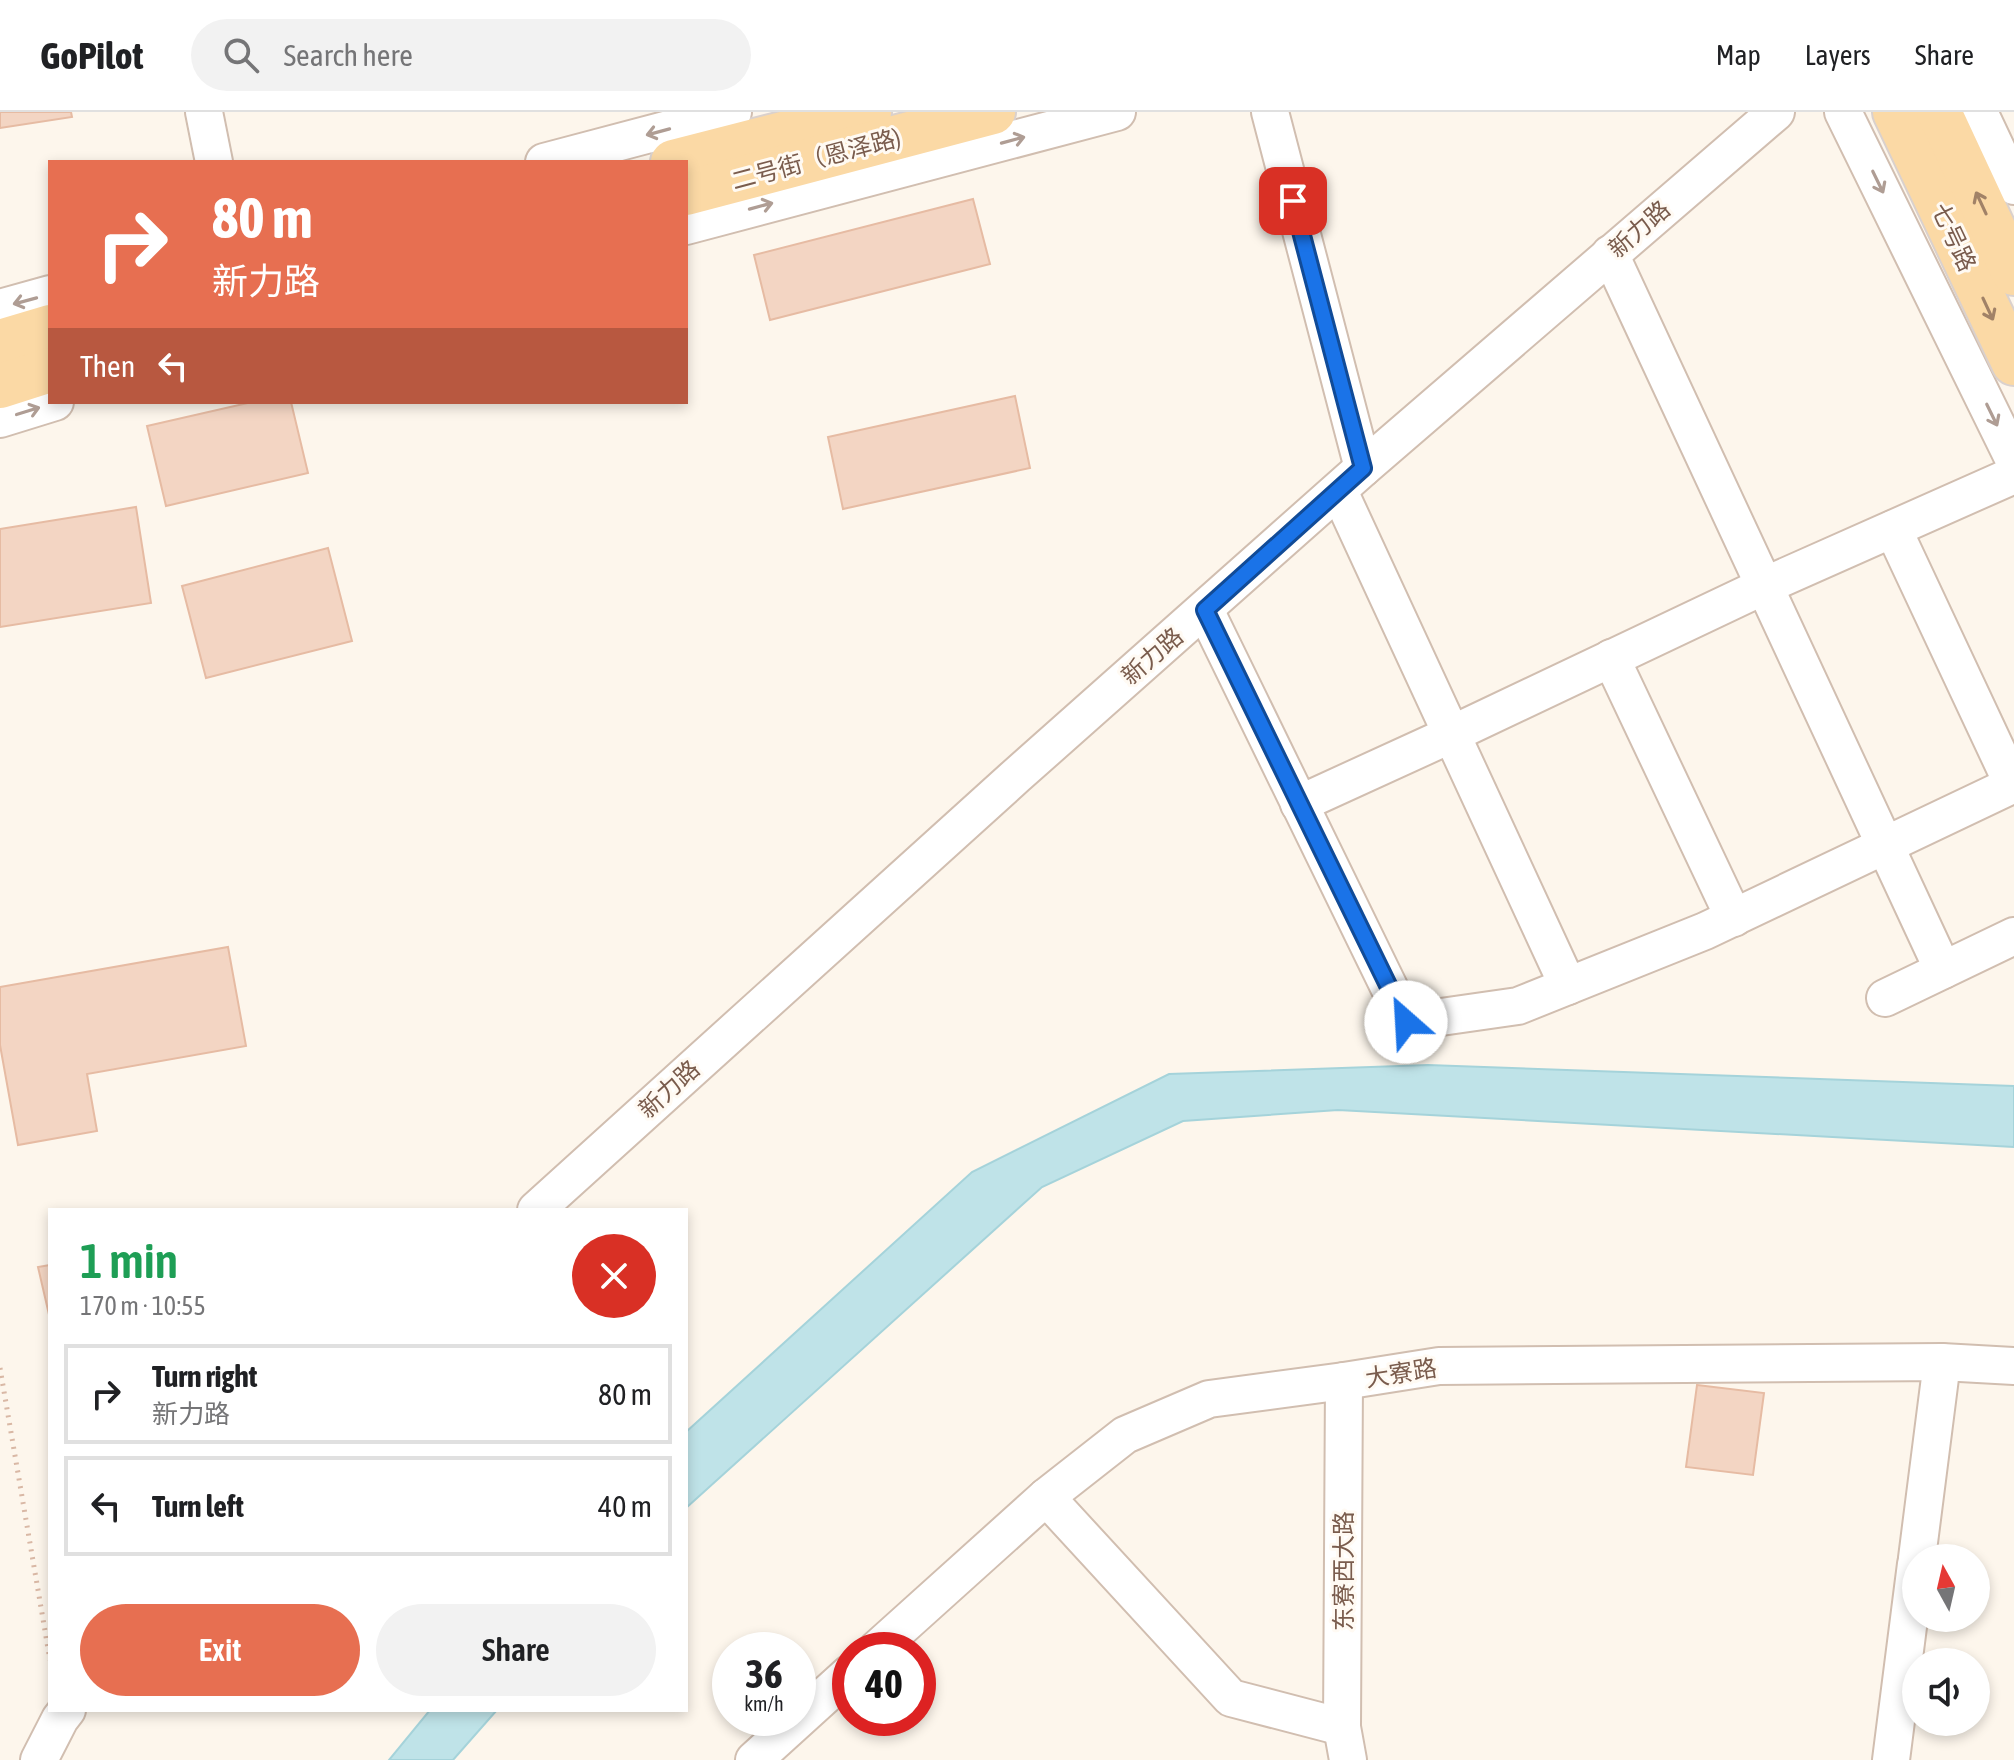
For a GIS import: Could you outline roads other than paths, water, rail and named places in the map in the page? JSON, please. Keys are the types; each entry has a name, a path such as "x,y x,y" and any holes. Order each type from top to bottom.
{"main road":[{"name":"二号街（恩泽路)","path":"681,160 869,112"},
{"name":"二号街（恩泽路)","path":"688,192 993,112"},
{"name":"七号路","path":"1895,112 2014,363"},
{"name":"七号路","path":"1939,112 2014,273"},
{"path":"0,342 48,328"},
{"path":"0,386 48,371"}],"street":[{"path":"204,112 214,160"},
{"path":"552,160 733,112"},
{"path":"688,225 1117,112"},
{"path":"1270,112 1351,479 1452,734 1568,986"},
{"name":"新力路","path":"538,1208 1016,776 1351,479 1776,112"},
{"path":"1843,112 2014,460"},
{"path":"1979,112 2014,186"},
{"path":"1610,254 1943,970"},
{"path":"0,308 48,295"},
{"path":"0,419 49,404"},
{"path":"1299,804 1764,586 2014,475"},
{"path":"1205,610 1406,1022 1518,1006 1705,931 2014,785 1893,529"},
{"path":"1611,658 1734,918"},
{"path":"1885,998 2014,936"},
{"path":"1918,1544 1942,1362"},
{"name":"大寮路","path":"896,1632 1046,1497 1125,1435 1209,1399 1439,1366 1942,1362 2014,1366"},
{"name":"东寮西大路","path":"1344,1381 1345,1744"},
{"path":"1046,1497 1231,1698 1345,1744"},
{"path":"1891,1760 1907,1632"},
{"path":"754,1760 832,1689"},
{"path":"39,1760 65,1712"}],"water":[{"path":"1428,1065 2014,1086 2014,1147 1338,1110 1183,1121 1042,1187 688,1506 688,1430 972,1172 1169,1074"},
{"path":"428,1712 495,1712 453,1760 389,1760"}]}
